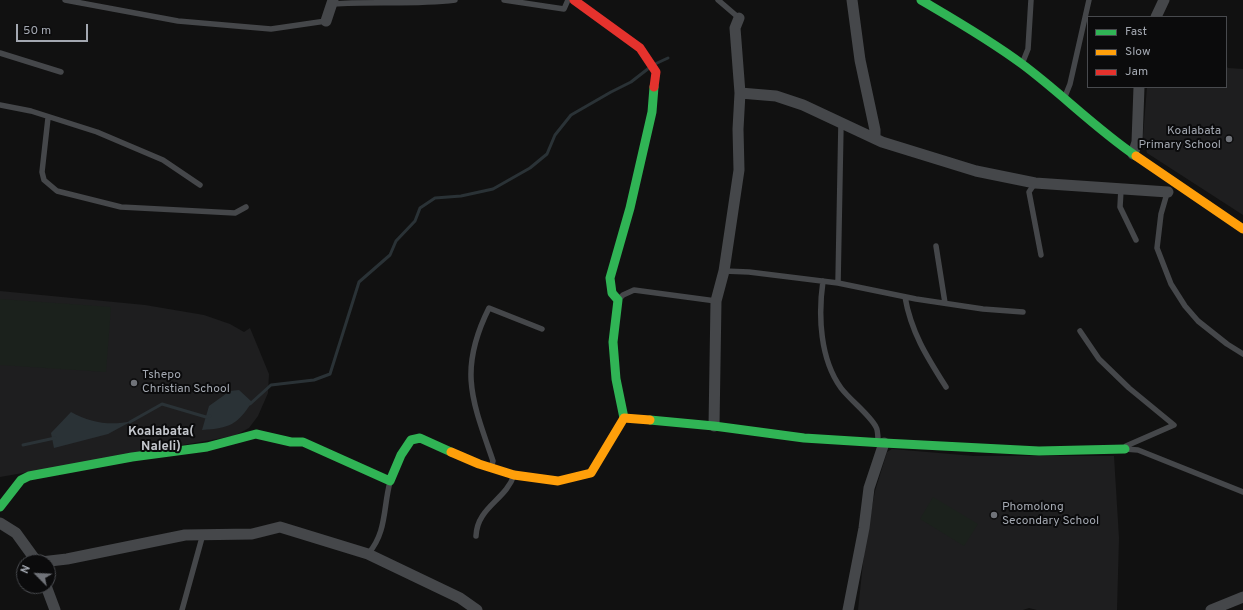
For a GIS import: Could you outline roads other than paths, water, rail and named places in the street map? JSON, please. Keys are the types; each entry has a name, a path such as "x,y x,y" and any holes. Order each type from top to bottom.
{"street":[{"path":"0,507 21,480 29,476 132,457 207,447 256,434 291,442 303,442 390,481 401,455 411,440 420,438 491,468 514,475 558,481 591,473 624,418 616,379 613,342 618,300 612,293 610,278 630,208 652,112 656,72 640,48 574,0"},
{"path":"852,0 860,60 875,130 874,138"},
{"path":"921,0 984,38 1022,64 1113,140 1243,229"},
{"path":"1156,16 1164,0"},
{"path":"326,21 333,2"},
{"path":"714,426 716,301 724,272 739,170 738,129 740,93 735,28 739,18"},
{"path":"1133,154 1137,142 1139,88"},
{"path":"740,93 776,96 803,105 882,142 955,165 1036,183 1168,192"},
{"path":"624,418 714,426 804,438 881,443 1039,451 1125,449"},
{"path":"848,610 864,528 869,488 881,443"},
{"path":"0,523 16,533 31,554"},
{"path":"56,560 162,538 203,534 252,534 280,527 368,554 460,598 477,610"},
{"path":"49,594 55,610"},
{"path":"1211,610 1243,597"}],"lane":[{"path":"65,0 178,21 240,26 270,28 326,21"},
{"path":"333,2 438,2 454,0"},
{"path":"504,0 564,9 568,0"},
{"path":"718,0 739,18"},
{"path":"1022,64 1028,49 1031,0"},
{"path":"1064,99 1070,84 1089,0"},
{"path":"0,53 61,72"},
{"path":"0,105 31,111 48,118 97,132 163,160 200,185"},
{"path":"48,118 42,172 44,180 57,191 121,208 236,213 246,207"},
{"path":"838,283 841,123"},
{"path":"1171,179 1161,214 1157,248 1171,284 1198,321 1227,344 1243,354"},
{"path":"1036,183 1029,192 1041,255"},
{"path":"1121,189 1120,208 1136,240"},
{"path":"936,246 945,303"},
{"path":"724,272 748,272 838,283 905,297 983,309 1023,312"},
{"path":"823,281 821,295 822,334 828,362 840,388 877,427 881,443"},
{"path":"618,300 623,294 634,290 716,301"},
{"path":"905,297 908,316 921,348 946,387"},
{"path":"491,468 493,461 477,415 471,389 470,368 472,352 483,320 489,308 542,329"},
{"path":"1080,331 1099,359 1128,388 1174,425 1126,446 1125,449"},
{"path":"1125,449 1138,450 1243,492"},
{"path":"476,536 476,524 484,512 512,483 514,475"},
{"path":"368,554 377,544 385,518 387,493 390,481"},
{"path":"182,610 203,534"}],"waterway":[{"path":"655,64 668,58"},
{"path":"250,404 271,385 314,380 330,374 359,282 390,255 396,241 415,221 420,208 435,198 461,196 493,189 530,168 547,154 555,135 571,115 631,82 649,68"},
{"path":"130,422 162,404 206,417 210,416"},
{"path":"23,445 55,438"}],"place":[{"name":"Koalabata Primary School","path":"1229,139"},
{"name":"Tshepo Christian School","path":"134,383"},
{"name":"Phomolong Secondary School","path":"994,515"}],"district":[{"name":"Koalabata( Naleli)","path":"161,440"}]}
